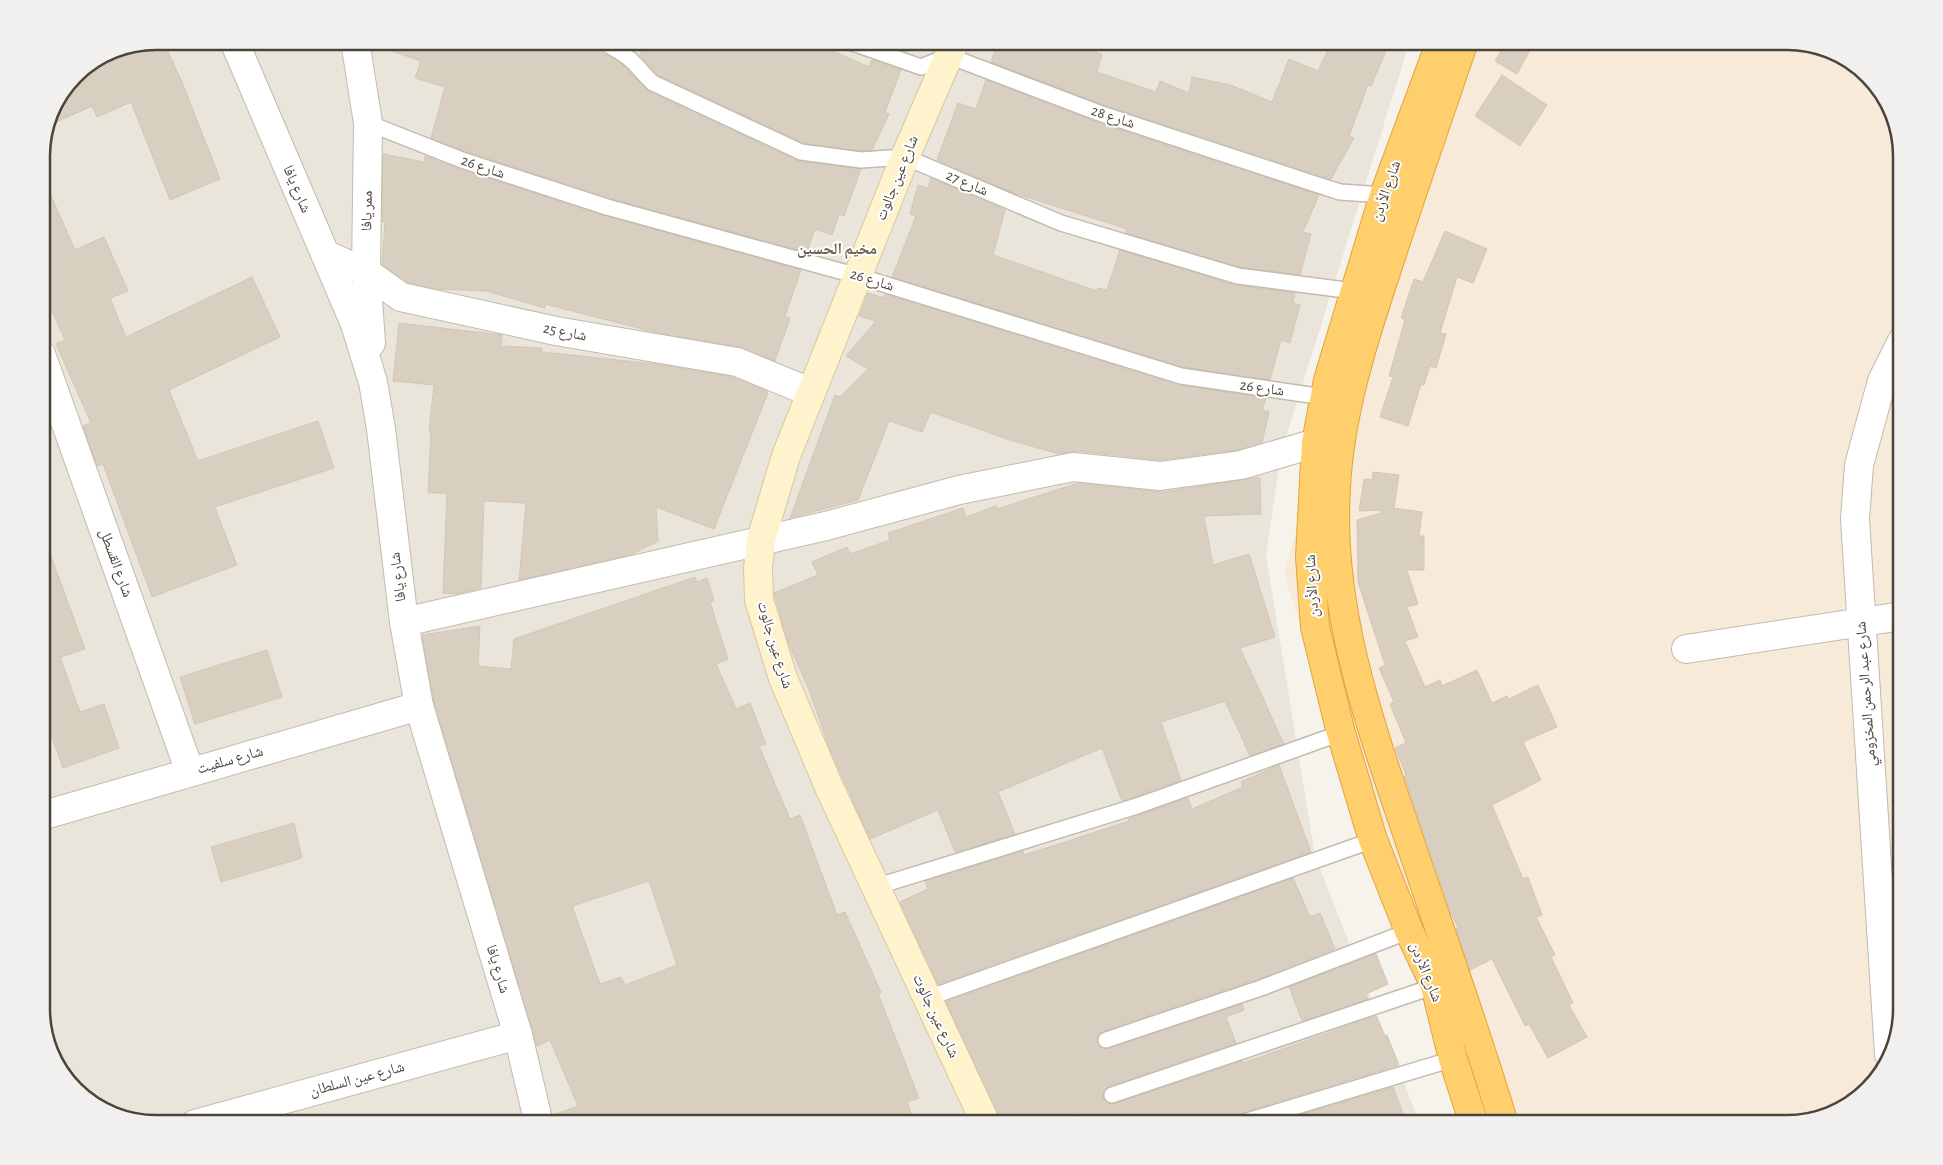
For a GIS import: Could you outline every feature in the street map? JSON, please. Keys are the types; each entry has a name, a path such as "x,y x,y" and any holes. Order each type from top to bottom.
{"highway":[{"name":"شارع الأردن","path":"1438,50 1384,195 1353,291 1324,397 1316,443 1310,557 1315,626 1341,733 1373,840 1409,931 1435,986 1453,1059 1471,1115"},
{"name":"شارع الأردن","path":"1461,50 1399,230 1353,383 1341,440 1337,477 1335,543 1339,590 1369,722 1501,1115"}],"street":[{"name":"شارع يافا","path":"238,50 355,324 373,382 381,429 404,622 419,706 518,1035 537,1115"},
{"name":"ممر يافا","path":"356,50 368,123 366,272 373,382"},
{"name":"شارع عين جالوت","path":"952,50 905,157 810,392 776,485 761,540 758,568 760,600 783,678 829,787 982,1115"},
{"name":"شارع 25","path":"326,255 366,272 401,298 556,331 737,362 810,392"},
{"name":"شارع عبد الرحمن المخزومي","path":"1889,1036 1855,519 1859,465 1882,381 1893,359"},
{"name":"شارع القسطل","path":"50,377 190,772"},
{"path":"404,622 826,526 959,490 1073,467 1160,476 1240,465 1316,443"},
{"path":"1686,649 1893,617"},
{"name":"شارع سلفيت","path":"50,814 419,706"},
{"name":"شارع عين السلطان","path":"260,1115 274,1113 518,1035"}],"lane":[{"name":"شارع 27","path":"616,50 634,63 638,70 653,83 801,152 861,160 905,157 1061,223 1238,276 1353,291"},
{"path":"873,50 922,67 950,50"},
{"name":"شارع 28","path":"954,50 1099,113 1340,192 1384,195"},
{"name":"شارع 26","path":"368,123 462,160 608,207 858,276 1181,376 1324,397"},
{"path":"875,887 1137,806 1341,733"},
{"path":"928,998 1373,840"},
{"path":"1106,1040 1261,988 1409,931"},
{"path":"1112,1095 1435,986"},
{"path":"1267,1115 1453,1059"}],"shaded area":[{"path":"156,50 1407,50 1281,453 1266,555 1315,856 1416,1115 156,1115 129,1111 103,1101 81,1084 68,1068 56,1043 50,1015 50,150 54,129 64,103 86,76 103,64 136,52"},
{"path":"1455,50 1800,51 1827,58 1840,64 1862,81 1875,97 1887,122 1893,150 1893,1008 1889,1036 1879,1062 1862,1084 1840,1101 1814,1111 1786,1115 1464,1115 1284,575 1336,379"}],"building":[{"path":"167,50 182,82 220,179 170,200 131,102 97,117 92,106 56,122 64,103 72,92 86,76 103,64 136,52"},
{"path":"389,50 596,50 621,63 649,92 797,161 861,169 844,216 839,214 832,235 815,229 807,252 610,198 465,151 431,138 445,87 415,78 421,61"},
{"path":"641,50 830,50 869,67 872,60 901,70 885,112 889,114 872,150 861,151 804,143 658,75 640,55"},
{"path":"995,50 1096,50 1095,52 1102,54 1097,72 1156,92 1160,81 1189,93 1192,77 1231,85 1272,102 1289,59 1318,71 1328,50 1386,50 1371,86 1368,85 1349,136 1354,138 1331,179 1102,104 991,62"},
{"path":"1502,50 1530,50 1517,74 1495,61"},
{"path":"1502,75 1547,105 1520,146 1475,116"},
{"path":"986,80 1096,122 1319,195 1303,232 1311,234 1300,275 1240,267 1126,233 1127,229 1014,193 937,160 958,103 976,109"},
{"path":"383,154 424,162 425,156 459,169 605,216 801,270 785,316 790,318 775,361 740,347 658,333 545,304 545,308 486,291 436,289 407,282 382,265 385,222 382,222"},
{"path":"931,178 1005,210 993,255 1097,291 1098,288 1107,290 1120,250 1235,285 1295,293 1293,303 1300,305 1290,343 1281,340 1270,380 1183,367 892,277 916,216 910,214 918,185 928,188"},
{"path":"50,193 75,250 104,237 128,291 110,298 126,337 252,277 280,337 169,390 198,461 318,421 334,468 215,507 237,565 152,597 103,464 97,466 83,426 91,423 56,344 65,340 50,306"},
{"path":"1445,231 1487,249 1473,283 1457,277 1440,333 1446,334 1436,368 1430,366 1424,385 1421,384 1408,426 1380,417 1393,377 1389,376 1405,320 1401,318 1414,279 1423,282"},
{"path":"868,293 884,298 885,294 1178,385 1266,398 1262,410 1269,412 1262,443 1238,450 1160,460 1075,451 1059,454 1010,440 931,412 922,432 889,421 858,500 790,518 835,395 840,397 868,369 846,356 876,321 859,316"},
{"path":"399,323 502,335 501,346 542,348 542,352 656,364 733,377 765,390 768,393 714,529 656,507 658,541 630,555 519,580 526,503 484,501 481,588 457,594 443,593 447,493 428,493 431,431 429,431 434,385 393,381"},
{"path":"1373,472 1399,475 1394,508 1422,512 1419,536 1424,536 1424,570 1407,570 1418,604 1407,607 1418,637 1405,641 1425,687 1440,680 1442,686 1477,670 1492,703 1507,696 1509,699 1538,685 1557,727 1523,742 1541,780 1492,805 1523,879 1528,877 1542,915 1536,917 1555,955 1551,957 1573,1003 1569,1005 1587,1037 1548,1058 1529,1024 1525,1026 1492,959 1470,970 1456,929 1458,928 1450,911 1404,776 1406,775 1395,748 1406,743 1390,704 1394,702 1379,668 1385,665 1358,582 1357,520 1381,513 1381,510 1359,511 1364,479 1372,480"},
{"path":"1260,478 1261,514 1204,516 1213,565 1249,554 1275,637 1240,648 1284,744 1250,756 1225,701 1161,722 1181,780 1122,801 1102,748 998,792 1015,834 955,852 938,810 870,839 829,747 809,690 788,642 774,593 818,575 812,562 847,547 850,554 890,540 888,533 963,508 966,517 996,506 997,509 1078,483 1162,492"},
{"path":"50,553 85,649 60,657 80,712 104,704 119,748 63,768 50,732"},
{"path":"695,577 697,582 707,578 714,600 710,602 728,659 716,664 736,709 750,703 766,744 759,746 790,819 800,815 837,915 845,912 881,992 878,993 919,1098 907,1102 911,1114 553,1115 578,1106 550,1040 537,1046 434,702 422,635 480,626 478,666 511,669 514,639","holes":["649,881 677,965 625,985 621,977 600,984 572,906"]},
{"path":"267,650 282,697 195,724 180,677"},
{"path":"1279,765 1311,852 938,984 900,902 928,889 925,881 1023,851 1024,855 1129,821 1128,819 1188,798 1192,809 1243,787 1241,782"},
{"path":"294,823 302,858 221,882 211,847"},
{"path":"1293,878 1310,917 1320,913 1335,949 1258,979 1103,1031 1099,1034 1097,1042 1100,1047 1108,1049 1242,1004 1244,1010 1226,1017 1236,1043 1109,1086 1103,1093 1103,1098 1110,1104 1115,1104 1242,1061 1243,1063 1376,1016 1385,1036 1387,1035 1399,1065 1234,1115 1079,1115 1078,1112 1071,1115 997,1115 946,1002"},
{"path":"1376,954 1388,984 1366,994 1368,999 1302,1021 1289,987"},
{"path":"1393,1087 1404,1115 1300,1115"}],"district":[{"name":"مخيم الحسين","path":"837,249"}]}
